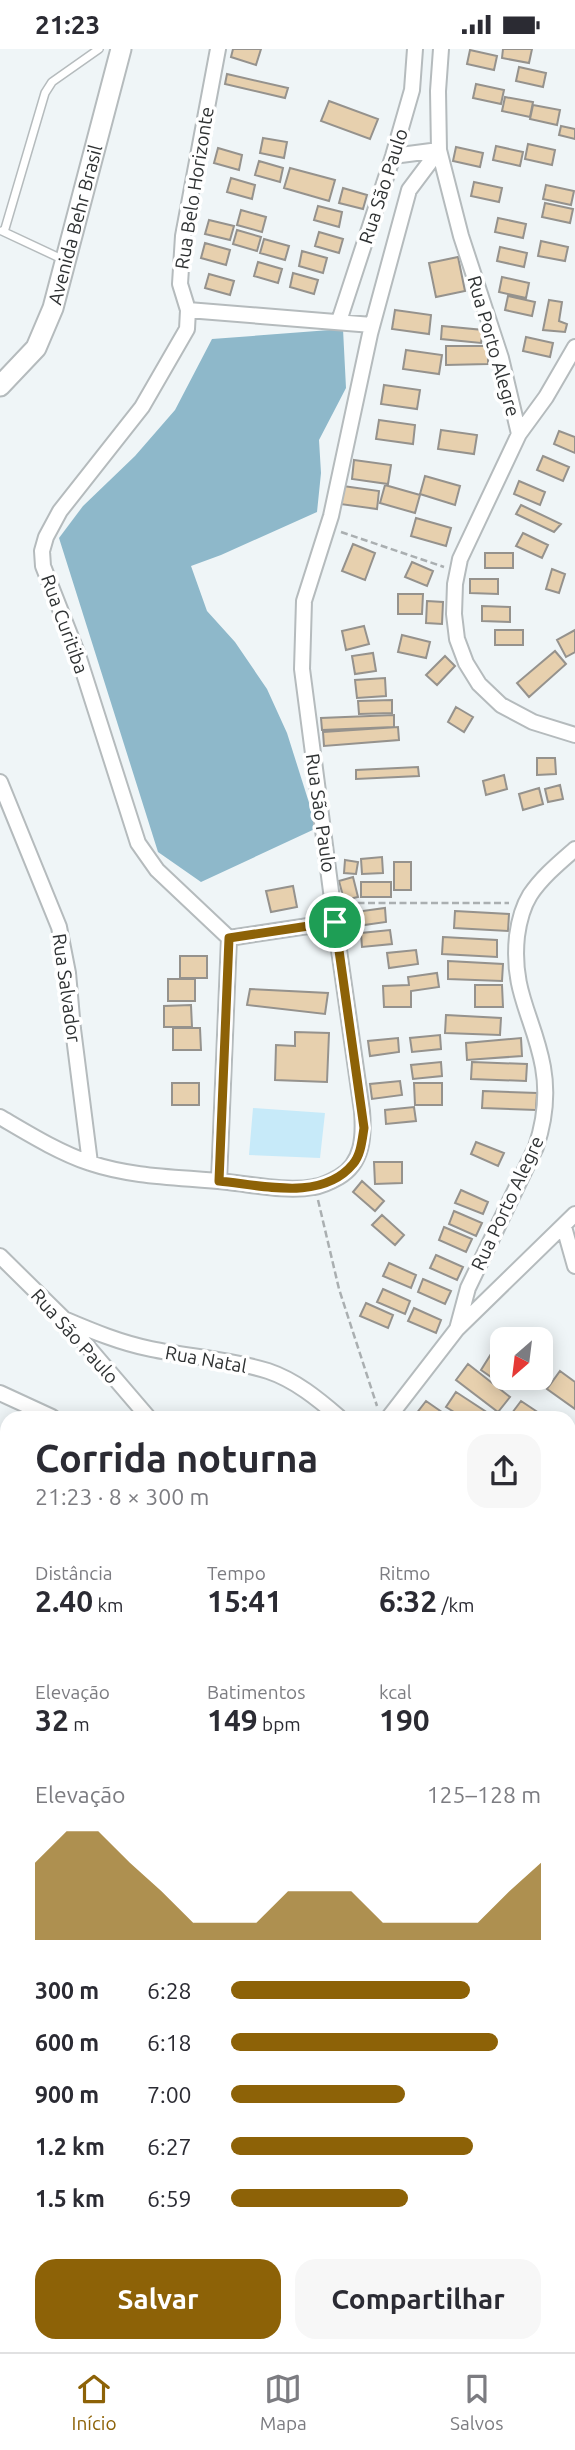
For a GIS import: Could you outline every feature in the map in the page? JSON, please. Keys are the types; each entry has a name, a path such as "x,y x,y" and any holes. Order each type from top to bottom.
{"street":[{"name":"Avenida Behr Brasil","path":"0,386 36,348 53,308 121,49"},
{"name":"Rua Belo Horizonte","path":"188,310 180,284 183,236 218,49"},
{"name":"Rua São Paulo","path":"339,321 412,90 415,49"},
{"name":"Rua Porto Alegre","path":"441,49 438,91 439,150 461,236 501,358 519,434 460,559 453,614 457,639 466,663 479,684 501,705 518,716 575,735"},
{"path":"393,156 439,150"},
{"name":"Rua São Paulo","path":"0,1117 46,1145 90,1163 128,1173 281,1187 314,1187 340,1176 355,1163 364,1128 302,669 304,601 327,528 372,325 409,190 439,150"},
{"path":"188,310 372,325"},
{"name":"Rua Curitiba","path":"188,310 187,329 142,407 60,511 42,551 43,566 78,655 138,843 157,870 229,938"},
{"path":"519,434 546,397 575,347"},
{"name":"Rua Salvador","path":"0,782 59,927 68,973 90,1163"},
{"name":"Rua Porto Alegre","path":"457,1329 468,1288 536,1147 544,1123 546,1098 542,1065 519,991 516,970 518,927 526,902 543,877 575,849"},
{"path":"219,1181 229,938 335,922"},
{"path":"394,1411 457,1329 575,1214"},
{"path":"564,1227 575,1266"},
{"name":"Rua São Paulo","path":"0,1256 64,1319 143,1411"},
{"name":"Rua Natal","path":"64,1319 147,1349 268,1371 313,1395 333,1411"},
{"path":"0,1393 39,1411"}],"lane":[{"path":"65,260 2,231 45,93 52,82 99,49"}],"path":[{"path":"327,528 457,572"},
{"path":"333,903 526,902"},
{"path":"314,1187 339,1289 379,1411"}],"shaded area":[{"path":"343,329 346,388 319,440 321,473 317,512 191,566 207,611 235,642 267,689 287,733 317,828 201,882 158,852 59,538 83,506 135,456 175,410 212,339"},
{"path":"253,1108 325,1113 320,1158 249,1155"}],"building":[{"path":"233,49 261,49 256,65 231,57"},
{"path":"503,49 532,49 529,63 502,58"},
{"path":"470,50 497,56 494,70 467,64"},
{"path":"519,67 546,73 543,87 516,81"},
{"path":"227,74 288,88 285,98 225,84"},
{"path":"476,84 504,90 501,104 473,98"},
{"path":"505,97 533,102 530,117 502,111"},
{"path":"329,101 378,119 370,139 321,121"},
{"path":"533,105 560,110 557,125 530,119"},
{"path":"561,126 575,129 575,139 559,135"},
{"path":"263,138 287,142 284,158 260,153"},
{"path":"528,144 555,150 552,165 525,159"},
{"path":"496,146 523,152 520,166 493,160"},
{"path":"456,147 483,153 480,167 453,161"},
{"path":"218,148 242,155 239,170 214,163"},
{"path":"259,161 283,168 280,182 255,175"},
{"path":"290,168 335,180 329,201 284,188"},
{"path":"231,178 255,185 252,199 227,192"},
{"path":"474,182 502,188 499,202 471,196"},
{"path":"546,185 574,191 571,205 543,199"},
{"path":"343,188 367,195 363,209 339,203"},
{"path":"545,203 573,209 570,223 542,217"},
{"path":"318,206 342,212 339,227 314,220"},
{"path":"241,210 266,217 262,232 237,225"},
{"path":"498,218 526,224 523,238 495,232"},
{"path":"209,220 234,226 230,240 205,234"},
{"path":"237,230 261,237 257,251 233,244"},
{"path":"319,232 343,239 339,253 315,246"},
{"path":"264,239 289,246 285,260 260,253"},
{"path":"541,241 568,247 565,261 538,256"},
{"path":"205,243 230,250 226,265 201,258"},
{"path":"500,247 527,253 524,267 497,261"},
{"path":"302,251 327,258 323,273 299,266"},
{"path":"458,257 465,291 436,297 429,263"},
{"path":"258,262 282,269 278,283 254,276"},
{"path":"293,273 318,280 314,294 290,287"},
{"path":"209,274 234,281 230,295 205,288"},
{"path":"502,277 529,283 526,298 499,292"},
{"path":"508,296 535,302 532,316 505,310"},
{"path":"549,300 562,302 559,321 567,324 565,332 543,330"},
{"path":"395,310 431,315 429,334 392,329"},
{"path":"442,326 483,330 481,343 441,339"},
{"path":"526,337 553,343 550,357 523,351"},
{"path":"446,346 488,346 488,364 446,365"},
{"path":"406,350 442,355 439,374 403,369"},
{"path":"384,385 420,390 417,409 381,404"},
{"path":"379,420 415,425 413,444 376,439"},
{"path":"441,430 477,435 474,454 438,449"},
{"path":"559,431 575,437 575,453 554,444"},
{"path":"543,456 569,467 563,481 537,470"},
{"path":"354,460 391,465 388,484 352,479"},
{"path":"425,476 460,486 455,505 420,494"},
{"path":"519,481 545,492 540,505 514,494"},
{"path":"385,485 420,495 415,513 380,503"},
{"path":"343,486 379,491 377,509 340,504"},
{"path":"521,505 561,524 554,532 516,514"},
{"path":"416,518 451,528 446,546 411,536"},
{"path":"523,533 548,545 542,558 516,546"},
{"path":"353,544 375,553 365,580 342,571"},
{"path":"485,553 513,553 513,568 485,568"},
{"path":"412,562 433,571 427,586 405,577"},
{"path":"552,569 565,574 559,593 546,589"},
{"path":"470,579 498,579 498,594 470,593"},
{"path":"398,594 423,594 422,614 398,614"},
{"path":"427,601 443,602 442,624 426,623"},
{"path":"482,606 510,607 510,622 482,621"},
{"path":"364,626 369,644 346,650 342,631"},
{"path":"495,630 523,630 523,645 495,645"},
{"path":"575,630 575,652 566,657 557,640"},
{"path":"402,635 430,642 426,658 398,652"},
{"path":"555,651 566,664 529,697 517,683"},
{"path":"373,653 376,671 355,674 352,656"},
{"path":"445,656 455,666 437,685 426,675"},
{"path":"385,678 386,696 357,698 355,680"},
{"path":"392,700 392,713 359,714 358,701"},
{"path":"456,707 473,717 464,732 448,722"},
{"path":"394,715 394,727 322,730 321,718"},
{"path":"398,727 399,740 324,746 323,732"},
{"path":"537,758 555,758 556,774 537,775"},
{"path":"418,767 419,776 356,779 356,770"},
{"path":"504,775 507,789 486,795 483,781"},
{"path":"560,785 563,799 548,802 545,789"},
{"path":"539,788 543,804 523,810 519,794"},
{"path":"382,857 383,873 362,874 361,859"},
{"path":"345,860 358,862 356,874 344,873"},
{"path":"394,862 411,862 411,890 394,890"},
{"path":"353,877 358,897 344,900 339,881"},
{"path":"361,882 391,882 391,897 361,897"},
{"path":"293,886 297,907 271,912 266,891"},
{"path":"385,908 386,922 357,926 355,912"},
{"path":"455,911 509,914 508,931 454,928"},
{"path":"390,930 392,944 362,947 361,933"},
{"path":"443,937 497,940 497,957 442,954"},
{"path":"416,950 418,964 389,968 387,953"},
{"path":"180,956 207,956 207,978 180,978"},
{"path":"448,961 503,964 502,981 448,979"},
{"path":"437,973 439,987 411,991 411,1007 384,1007 383,986 409,985 408,977"},
{"path":"168,979 195,979 195,1001 168,1001"},
{"path":"475,985 502,985 503,1007 475,1007"},
{"path":"250,989 328,993 325,1014 247,1005"},
{"path":"191,1005 192,1027 164,1027 164,1006"},
{"path":"446,1015 501,1018 500,1035 445,1033"},
{"path":"173,1028 200,1028 201,1050 173,1050"},
{"path":"295,1032 329,1033 327,1082 275,1080 276,1045 295,1046"},
{"path":"440,1035 441,1049 412,1052 410,1038"},
{"path":"398,1038 399,1052 370,1056 368,1041"},
{"path":"521,1038 522,1056 467,1060 466,1043"},
{"path":"441,1062 442,1076 413,1079 411,1065"},
{"path":"472,1062 527,1064 526,1081 471,1079"},
{"path":"400,1081 402,1095 372,1099 370,1084"},
{"path":"172,1083 199,1083 199,1105 172,1105"},
{"path":"414,1083 442,1083 442,1105 415,1105"},
{"path":"483,1091 537,1093 536,1110 482,1108"},
{"path":"414,1107 416,1121 386,1124 385,1110"},
{"path":"476,1142 504,1153 498,1166 471,1154"},
{"path":"374,1162 402,1162 402,1183 375,1184"},
{"path":"362,1181 384,1201 375,1211 353,1192"},
{"path":"461,1190 488,1202 483,1214 455,1203"},
{"path":"454,1211 482,1223 476,1236 449,1224"},
{"path":"382,1215 404,1235 395,1245 372,1225"},
{"path":"444,1227 472,1239 466,1252 439,1240"},
{"path":"436,1255 463,1267 457,1280 430,1268"},
{"path":"389,1263 416,1275 411,1288 383,1276"},
{"path":"423,1279 451,1291 445,1304 418,1292"},
{"path":"383,1289 410,1301 405,1314 377,1302"},
{"path":"366,1303 393,1315 388,1328 360,1316"},
{"path":"414,1308 441,1320 436,1333 408,1321"},
{"path":"490,1356 490,1376 481,1370"},
{"path":"468,1364 490,1381 490,1390 501,1390 510,1397 497,1411 456,1380"},
{"path":"560,1371 575,1382 575,1409 548,1390 553,1390 553,1381"},
{"path":"456,1392 485,1411 452,1411 446,1407"},
{"path":"426,1401 440,1411 418,1411"},
{"path":"521,1401 536,1411 514,1411"}],"route":[{"path":"335,922 364,1128 355,1163 340,1176 314,1187 219,1181 229,938 335,922"}]}
